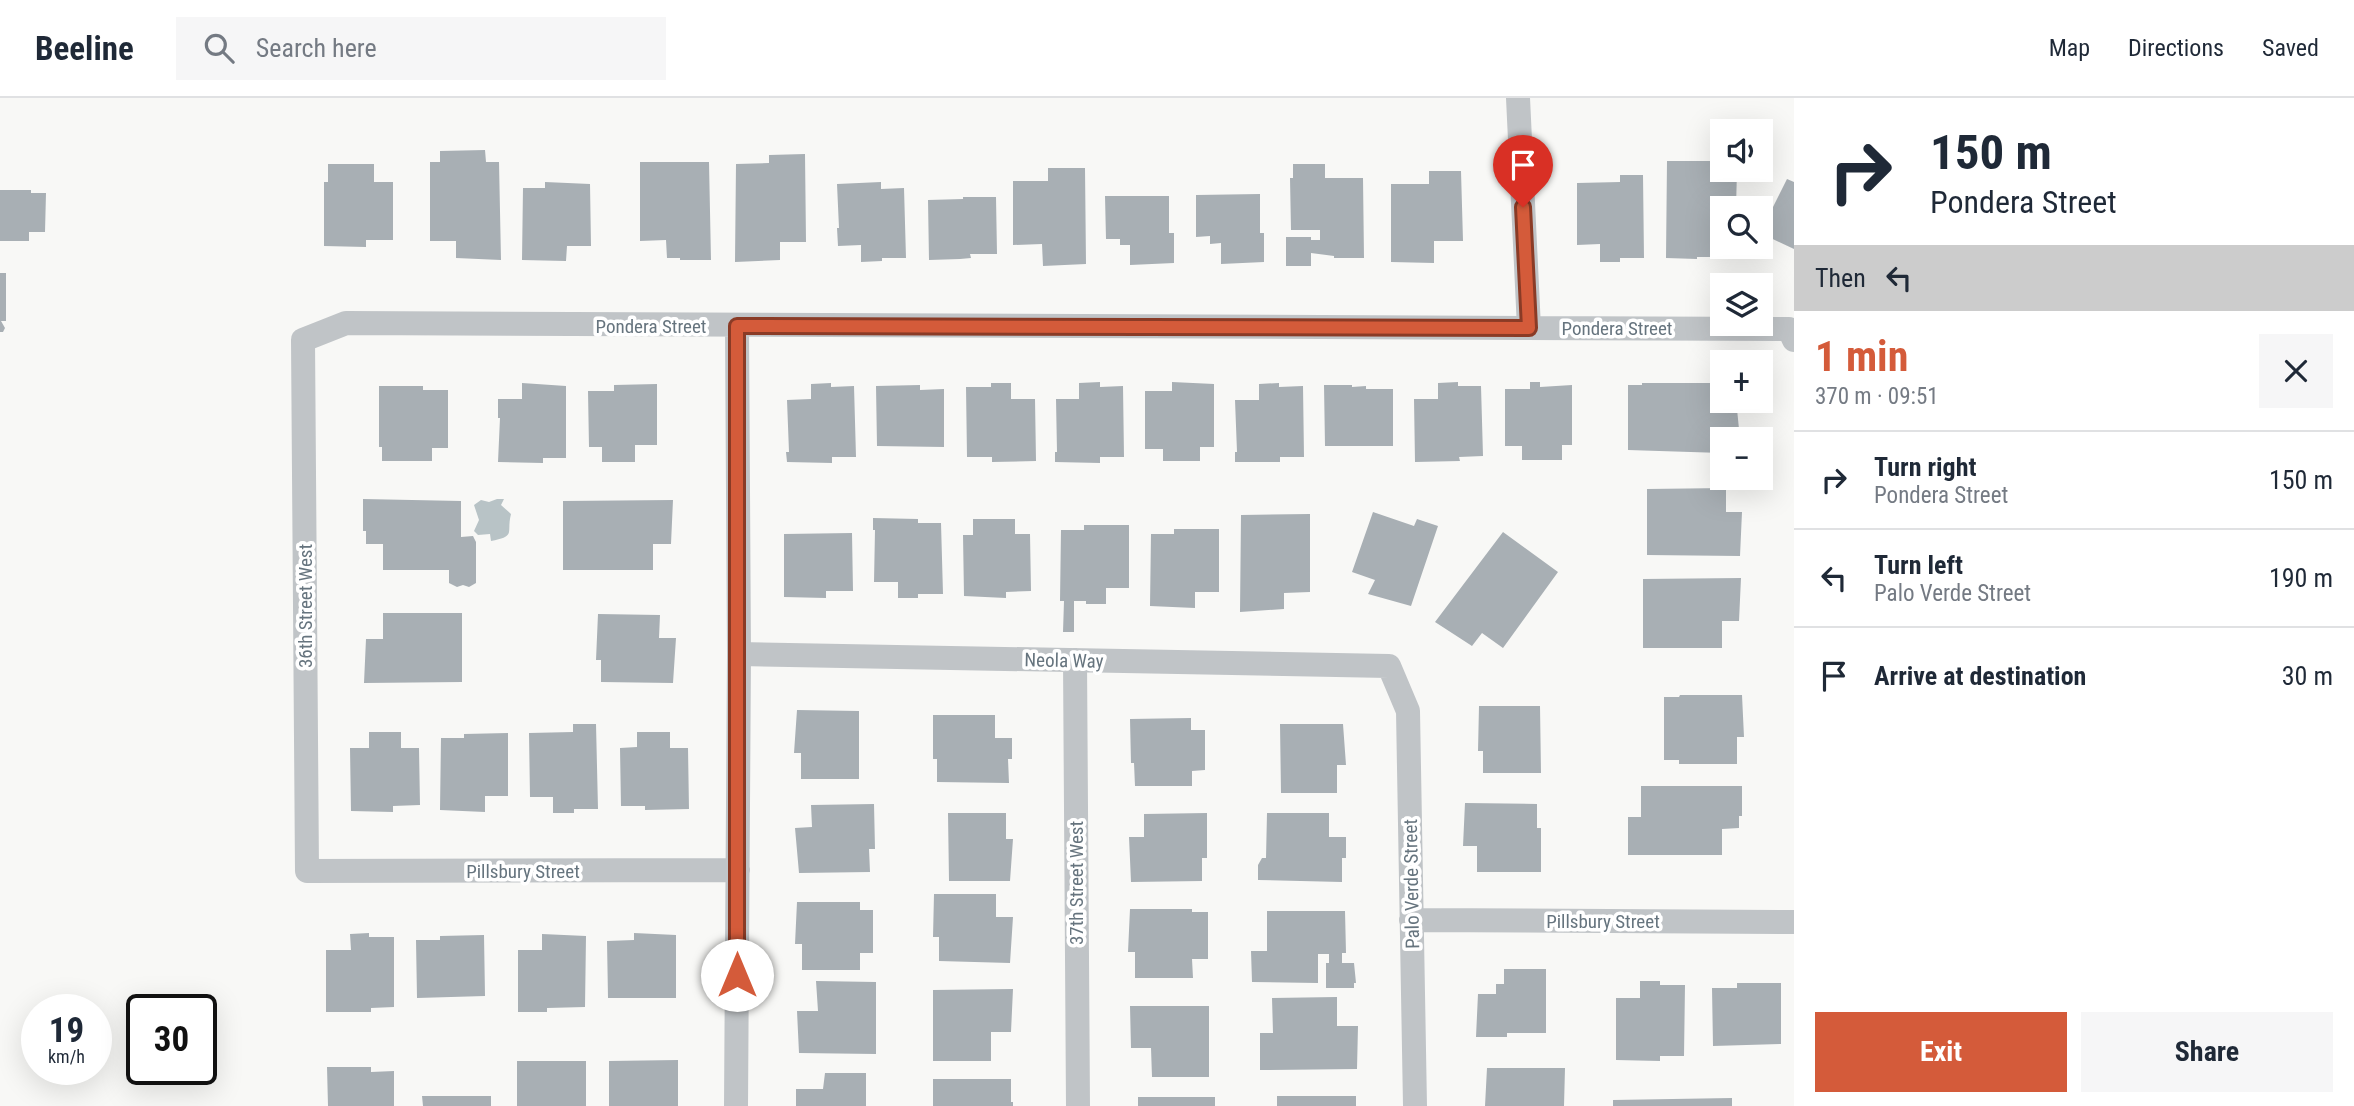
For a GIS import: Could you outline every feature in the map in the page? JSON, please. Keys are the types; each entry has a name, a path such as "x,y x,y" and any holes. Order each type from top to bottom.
{"street":[{"path":"1518,98 1529,328"},
{"name":"Pondera Street","path":"303,341 346,323 1789,329 1794,340"},
{"path":"736,1106 737,326"},
{"name":"36th Street West","path":"303,341 307,871"},
{"name":"Neola Way","path":"738,654 1389,666"},
{"name":"37th Street West","path":"1075,660 1078,1106"},
{"name":"Palo Verde Street","path":"1389,666 1408,711 1415,1106"},
{"name":"Pillsbury Street","path":"307,871 738,870"},
{"name":"Pillsbury Street","path":"1411,920 1794,922"}],"shaded area":[{"path":"504,499 501,505 511,514 509,533 491,541 490,534 478,535 474,531 479,520 474,505 481,500 489,502"}],"building":[{"path":"485,150 486,162 499,162 501,260 456,258 456,241 430,241 430,162 440,162 440,151"},
{"path":"805,154 806,242 780,242 780,260 735,262 736,164 769,163 769,155"},
{"path":"1667,161 1710,161 1710,182 1737,182 1736,196 1710,196 1710,257 1666,258"},
{"path":"640,162 709,162 711,260 667,258 666,240 640,241"},
{"path":"328,164 374,164 374,182 393,182 393,240 366,240 366,247 324,246 324,182 328,182"},
{"path":"1293,164 1325,164 1325,178 1363,178 1364,258 1334,258 1311,253 1311,266 1286,266 1286,237 1311,237 1311,240 1320,240 1320,230 1291,230 1290,178 1293,178"},
{"path":"1048,168 1085,168 1086,264 1043,266 1042,244 1013,245 1013,181 1048,181"},
{"path":"1429,171 1461,171 1463,241 1434,241 1434,263 1391,262 1391,184 1429,184"},
{"path":"1620,175 1643,175 1644,258 1620,258 1620,262 1600,262 1600,244 1577,245 1577,183 1620,182"},
{"path":"1787,179 1794,182 1794,249 1773,239 1773,207"},
{"path":"545,182 590,184 591,246 567,246 566,261 522,260 523,188 545,188"},
{"path":"881,182 881,189 904,188 906,258 882,258 882,261 861,262 861,245 838,246 837,184"},
{"path":"0,190 46,193 45,232 29,232 29,241 0,241"},
{"path":"1260,194 1260,233 1264,233 1264,262 1221,264 1221,243 1210,244 1210,236 1196,237 1196,195"},
{"path":"1105,196 1169,196 1169,233 1174,233 1174,263 1130,265 1130,245 1120,245 1120,239 1106,239"},
{"path":"996,197 997,254 970,254 971,258 929,260 928,200"},
{"path":"0,273 6,273 6,321 1,321 5,328 3,332 0,332"},
{"path":"1100,382 1100,387 1123,386 1124,457 1100,457 1100,463 1055,462 1056,399 1079,399 1079,383"},
{"path":"1172,382 1214,384 1214,447 1200,447 1200,461 1163,461 1163,449 1145,449 1145,391 1172,391"},
{"path":"1458,382 1458,386 1481,386 1483,456 1459,457 1460,461 1415,462 1414,399 1438,399 1438,383"},
{"path":"1530,382 1540,382 1540,387 1572,385 1572,445 1562,445 1562,460 1522,460 1522,446 1505,446 1505,389 1530,389"},
{"path":"522,383 566,386 566,458 543,458 543,463 498,462 498,399 522,399"},
{"path":"831,383 831,387 854,386 856,457 832,457 832,463 787,462 787,400 811,399 811,384"},
{"path":"991,383 1011,383 1011,399 1035,399 1036,461 992,462 992,457 967,457 966,387 991,387"},
{"path":"1279,383 1279,387 1303,386 1304,457 1280,457 1280,462 1235,462 1235,400 1259,400 1259,384"},
{"path":"1710,383 1710,413 1737,413 1739,427 1710,427 1710,453 1628,450 1628,385"},
{"path":"657,384 657,445 635,445 635,462 602,462 602,447 589,447 588,391 614,391 614,385"},
{"path":"920,385 920,390 944,389 944,447 877,446 876,386"},
{"path":"1324,385 1393,389 1393,446 1325,446"},
{"path":"379,386 423,386 423,390 448,390 448,448 432,448 432,461 382,461 382,447 379,447"},
{"path":"1647,489 1726,490 1726,512 1742,512 1740,556 1647,555"},
{"path":"363,499 461,501 461,537 473,536 476,542 476,583 469,587 457,587 449,583 449,570 383,570 383,544 366,544 366,531 363,531"},
{"path":"673,500 671,544 653,544 653,570 563,570 563,501"},
{"path":"1373,512 1414,526 1417,519 1438,526 1411,606 1368,594 1375,580 1352,572"},
{"path":"1310,514 1310,592 1284,593 1284,609 1240,612 1241,515"},
{"path":"873,518 918,519 918,523 941,523 943,594 918,594 918,598 898,598 898,582 874,582"},
{"path":"973,519 1015,519 1015,534 1030,534 1031,591 1006,592 1006,598 964,596 963,535 973,535"},
{"path":"1084,525 1129,525 1129,588 1106,588 1106,604 1074,601 1074,632 1063,632 1064,601 1060,601 1061,530 1084,530"},
{"path":"1174,529 1219,529 1219,592 1195,592 1195,608 1150,606 1151,534 1174,534"},
{"path":"1503,532 1558,572 1503,648 1482,633 1472,646 1435,622"},
{"path":"852,533 853,591 826,591 826,598 784,597 784,534"},
{"path":"1741,578 1739,621 1722,621 1722,648 1643,648 1643,579"},
{"path":"383,613 462,613 462,682 364,683 366,639 383,639"},
{"path":"598,614 660,615 659,638 676,638 673,683 601,682 601,660 596,660"},
{"path":"1742,695 1744,737 1737,737 1737,764 1679,764 1679,760 1664,760 1664,697"},
{"path":"1479,706 1540,706 1541,773 1483,773 1483,751 1478,751"},
{"path":"797,710 859,711 859,779 801,779 801,753 794,753"},
{"path":"933,715 995,715 995,738 1012,738 1012,759 1008,759 1009,783 937,782 937,759 933,759"},
{"path":"1191,718 1191,730 1205,730 1205,770 1192,771 1192,786 1135,786 1134,763 1131,763 1130,719"},
{"path":"573,724 596,724 598,809 574,809 574,813 553,813 553,797 530,797 529,733 573,732"},
{"path":"1280,724 1343,724 1346,765 1337,765 1337,793 1281,793"},
{"path":"369,732 401,732 401,748 419,748 420,805 393,806 393,812 351,811 350,748 369,748"},
{"path":"637,732 670,732 670,748 688,748 689,809 645,810 645,806 621,806 620,748 637,747"},
{"path":"508,733 508,796 485,796 485,812 440,810 441,738 464,738 464,734"},
{"path":"1641,786 1742,786 1742,816 1739,816 1739,828 1722,829 1722,855 1628,855 1628,817 1641,817"},
{"path":"1465,803 1537,804 1537,828 1541,828 1541,872 1477,872 1477,846 1463,846"},
{"path":"874,804 875,849 869,849 870,872 799,873 795,828 812,827 811,805"},
{"path":"948,813 1006,813 1006,839 1013,839 1010,881 949,881"},
{"path":"1207,813 1207,858 1202,858 1202,881 1131,882 1129,837 1144,837 1144,814"},
{"path":"1267,813 1329,813 1329,837 1346,837 1346,858 1342,858 1342,882 1258,880 1258,865 1262,858 1266,858"},
{"path":"934,894 996,894 996,917 1013,917 1010,963 939,961 939,937 933,937"},
{"path":"797,902 860,902 860,910 873,910 873,953 860,953 860,970 802,970 802,944 795,944"},
{"path":"1130,909 1192,909 1192,912 1208,912 1208,959 1192,959 1193,978 1135,978 1135,952 1128,952"},
{"path":"1267,911 1345,911 1346,953 1342,953 1342,963 1354,963 1354,988 1326,988 1326,963 1329,963 1329,954 1318,954 1318,983 1252,982 1251,951 1267,951"},
{"path":"369,933 369,937 394,937 394,1007 371,1008 371,1012 326,1012 326,950 351,950 350,934"},
{"path":"634,933 676,935 676,998 608,998 607,941 634,940"},
{"path":"542,934 586,936 585,1007 547,1008 547,1012 518,1012 518,950 542,950"},
{"path":"484,935 485,996 417,998 416,940 440,940 440,936"},
{"path":"1504,969 1546,969 1546,1033 1507,1033 1507,1037 1476,1037 1478,994 1496,994 1496,984 1504,984"},
{"path":"816,981 876,982 876,1054 799,1053 797,1011 818,1011"},
{"path":"1640,981 1660,981 1660,985 1685,985 1684,1056 1660,1056 1660,1061 1616,1060 1616,998 1640,998"},
{"path":"1737,983 1781,983 1781,1044 1713,1046 1712,988 1737,988"},
{"path":"1013,989 1011,1032 991,1032 991,1061 933,1061 933,990"},
{"path":"1337,997 1337,1026 1358,1026 1357,1069 1260,1070 1260,1033 1273,1033 1272,998"},
{"path":"1130,1006 1209,1006 1209,1077 1152,1077 1151,1048 1131,1048"},
{"path":"678,1060 678,1106 609,1106 609,1061"},
{"path":"517,1061 586,1061 586,1106 517,1106"},
{"path":"327,1067 371,1067 371,1072 394,1071 394,1106 328,1106"},
{"path":"1487,1068 1565,1068 1564,1106 1485,1106"},
{"path":"825,1073 866,1073 866,1106 796,1106 796,1089 823,1089"},
{"path":"933,1079 1011,1079 1013,1106 933,1106"},
{"path":"422,1096 491,1096 491,1106 423,1106"},
{"path":"1277,1096 1356,1096 1356,1106 1277,1106"},
{"path":"1138,1097 1215,1097 1215,1106 1138,1106"},
{"path":"1732,1098 1732,1106 1613,1106 1613,1100"}],"route":[{"path":"737,975 737,326 1529,328 1523,207"}]}
